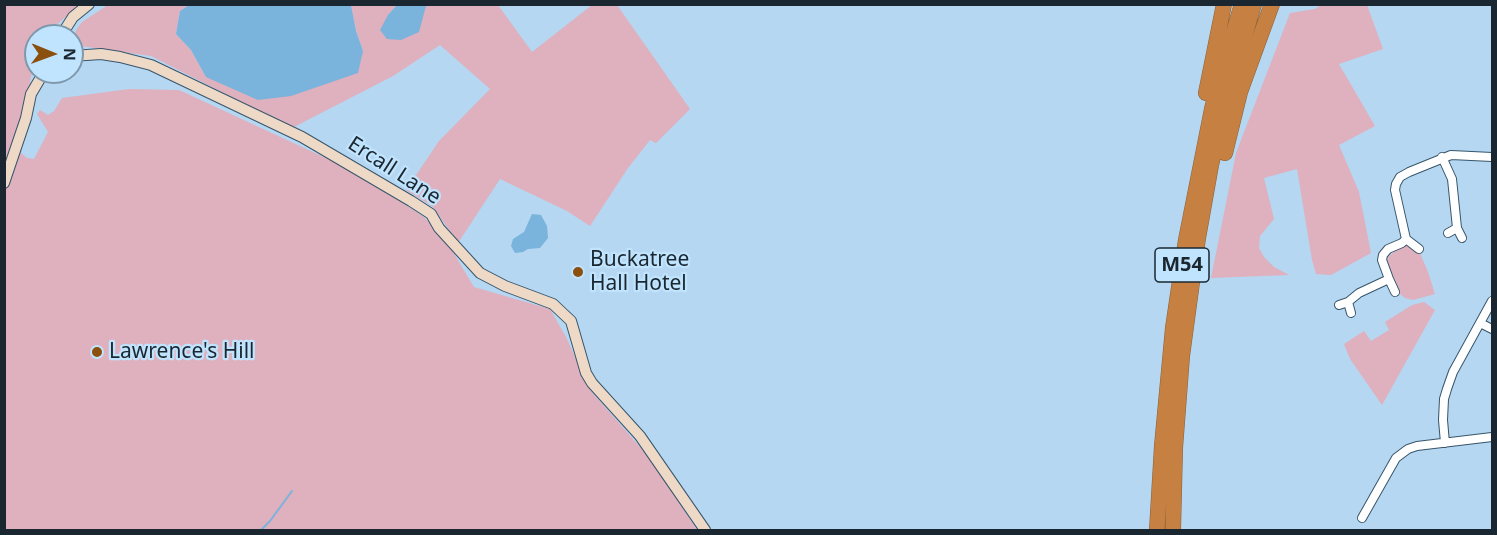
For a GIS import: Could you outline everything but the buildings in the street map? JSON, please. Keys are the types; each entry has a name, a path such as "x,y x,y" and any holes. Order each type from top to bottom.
{"highway":[{"name":"M54","path":"1196,182 1200,122 1224,4"},
{"name":"M54","path":"1157,531 1173,328 1196,182 1221,74 1242,4"},
{"name":"M54","path":"1173,531 1175,448 1182,356 1196,249 1211,165 1228,93 1254,4"},
{"name":"M54","path":"1182,356 1232,123 1240,92 1272,4"}],"street":[{"path":"69,24 73,17 89,4"},
{"name":"Ercall Lane","path":"84,55 101,54 151,65 302,137 431,214 439,228 480,273 505,286 553,304 572,321 586,373 592,383 640,436 705,531"},
{"path":"4,183 26,118 31,94 37,84"},
{"path":"1419,249 1406,239 1395,195 1396,184 1400,177 1451,155 1492,157"},
{"path":"1442,157 1452,179 1457,228 1462,238"},
{"path":"1448,232 1457,228"},
{"path":"1395,292 1383,263 1383,255 1388,249 1406,239"},
{"path":"1339,306 1359,293 1389,279"},
{"path":"1445,443 1443,420 1447,389 1453,372 1492,301"},
{"path":"1348,302 1351,313"},
{"path":"1480,323 1492,329"},
{"path":"1362,518 1396,458 1408,449 1492,437"}],"shaded area":[{"path":"4,5 79,5 57,24 24,24 24,84 30,84 21,153 27,158 34,159 48,132 37,114 40,110 48,115 54,111 62,98 129,89 179,90 356,172 424,217 447,242 474,287 550,309 566,337 590,390 647,455 697,530 5,530"},
{"path":"108,5 189,5 180,11 176,34 191,50 206,77 363,51 351,5 397,5 388,15 426,6 424,5 498,5 532,52 592,5 617,5 690,109 656,143 650,140 628,168 590,226 567,211 500,179 458,243 433,207 406,190 439,141 490,89 440,45 393,76 292,128 151,56 84,47 84,24 80,24"},
{"path":"1321,5 1367,5 1383,49 1339,64 1375,126 1339,145 1359,192 1371,253 1331,275 1316,274 1297,169 1264,178 1274,219 1260,236 1259,248 1274,267 1289,275 1211,278 1236,153 1290,13 1315,9"},
{"path":"1407,245 1420,253 1435,294 1413,300 1399,293 1386,263 1388,257 1396,250"},
{"path":"1424,302 1435,310 1382,405 1350,359 1344,344 1364,331 1371,341 1389,330 1385,322 1412,305"}],"water":[{"path":"424,4 426,6 419,32 401,40 387,39 380,30 388,15 397,5"},
{"path":"189,5 351,5 363,51 358,73 291,96 258,100 206,77 191,50 176,34 180,11"},
{"path":"532,214 541,215 547,226 548,238 540,248 515,253 511,246 513,239 524,232"}],"waterway":[{"path":"261,530 292,491"}],"place":[{"name":"Buckatree Hall Hotel","path":"578,272"},
{"name":"Lawrence's Hill","path":"97,352"}]}
